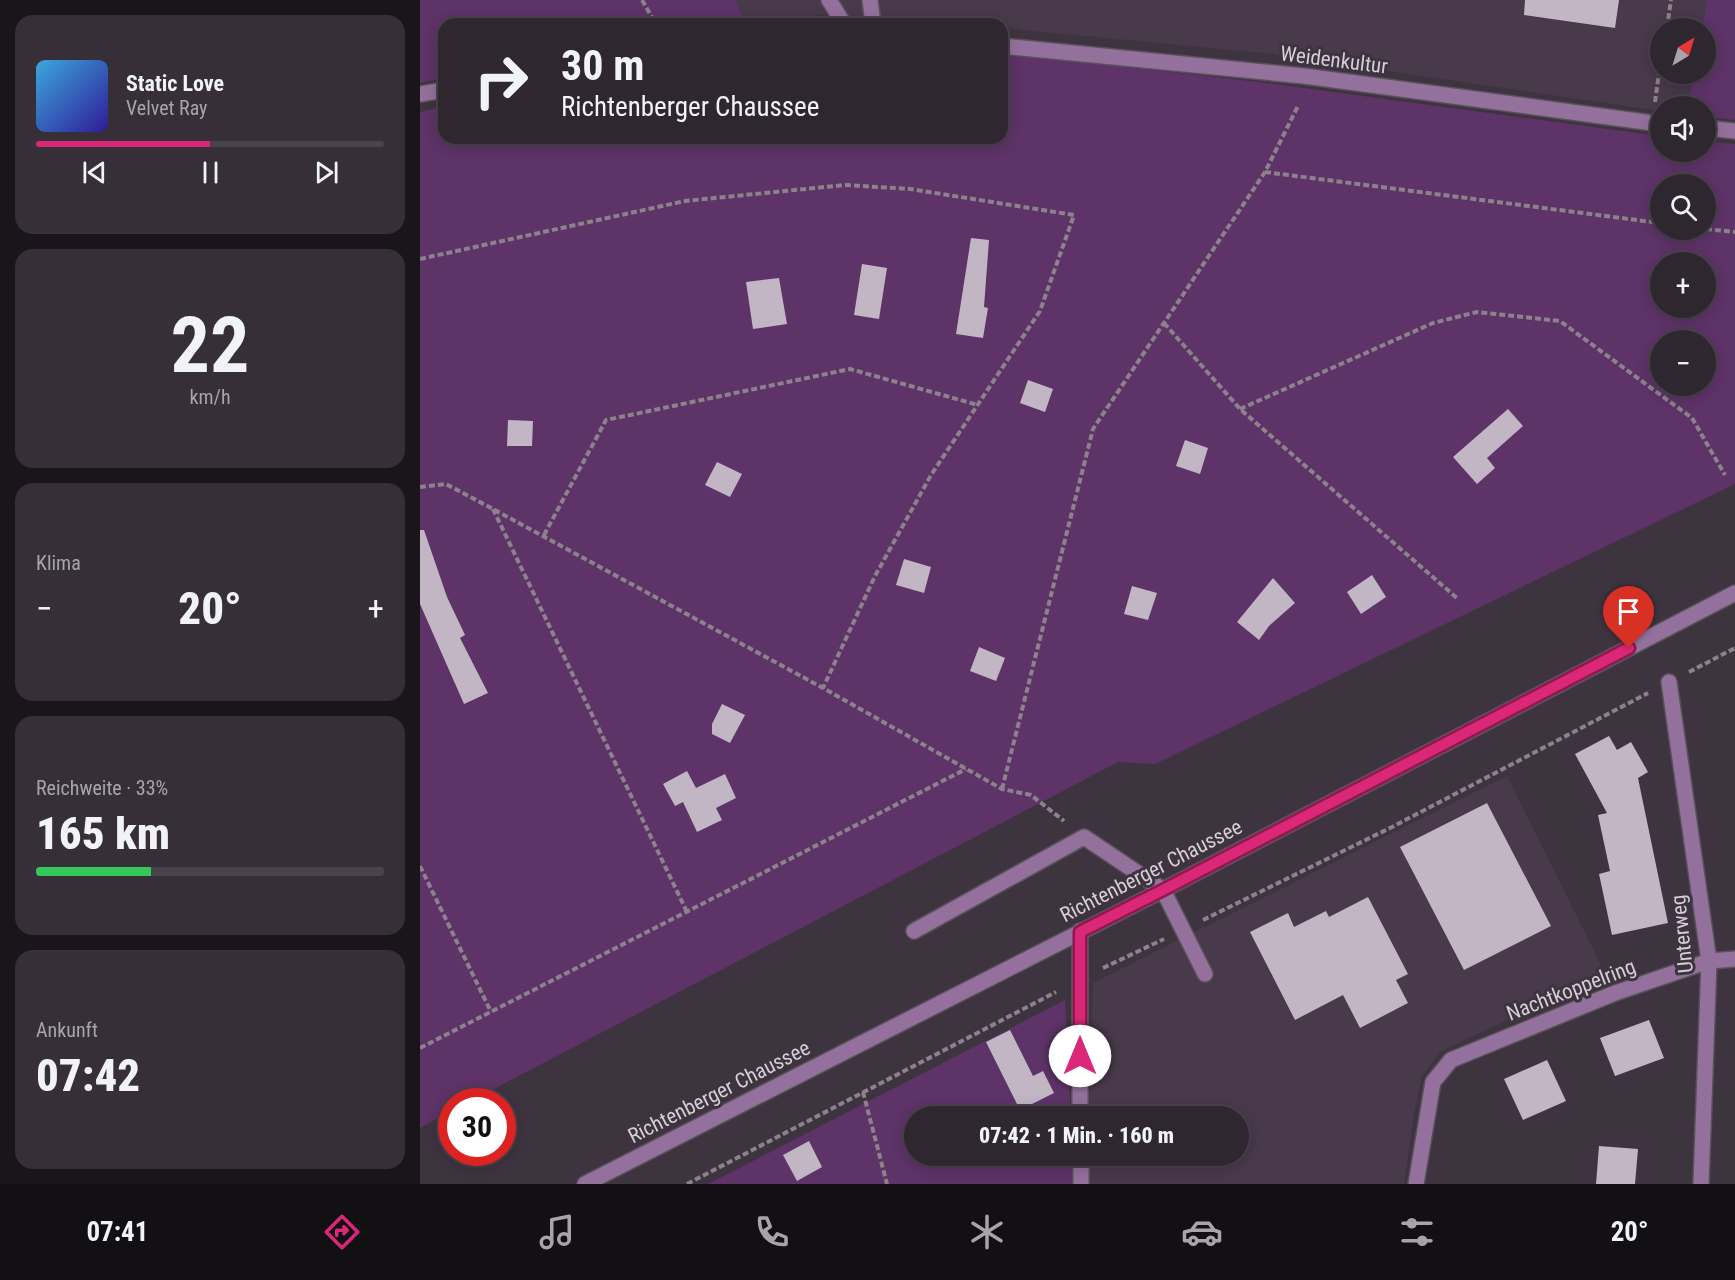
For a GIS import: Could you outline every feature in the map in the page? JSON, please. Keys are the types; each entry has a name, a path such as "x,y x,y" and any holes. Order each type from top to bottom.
{"street":[{"path":"829,0 840,18"},
{"path":"870,0 872,18"},
{"name":"Weidenkultur","path":"1008,47 1304,76 1650,123"},
{"path":"420,94 438,91"},
{"path":"1716,129 1735,131"},
{"name":"Richtenberger Chaussee","path":"585,1184 1163,890 1735,593"},
{"name":"Unterweg","path":"1669,682 1709,961 1701,1184"},
{"path":"914,931 1084,837 1163,890 1205,974"},
{"path":"1080,932 1080,1106"},
{"name":"Nachtkoppelring","path":"1416,1184 1433,1082 1451,1060 1615,993 1709,961 1735,959"},
{"path":"1081,1166 1081,1184"}],"path":[{"path":"642,0 652,18"},
{"path":"1668,18 1671,0"},
{"path":"1002,789 1093,429 1265,172 1298,106"},
{"path":"1265,172 1650,222"},
{"path":"420,259 685,201 845,185 910,189 1074,215 1040,311 931,475 880,566 823,688"},
{"path":"1716,230 1735,232"},
{"path":"1240,409 1433,323 1477,312 1560,321 1692,418 1725,475"},
{"path":"1164,323 1240,409 1458,599"},
{"path":"544,535 606,420 850,369 978,405"},
{"path":"420,487 446,484 544,535 1002,789 1031,795 1084,837"},
{"path":"493,509 687,912"},
{"path":"687,1184 1080,980 1392,827 1735,648"},
{"path":"420,1048 967,769"},
{"path":"420,866 491,1012"},
{"path":"863,1092 887,1184"}],"shaded area":[{"path":"420,0 735,0 744,18 438,18 438,79 420,83"},
{"path":"735,0 1707,0 1704,18 1650,18 1650,84 1692,84 1690,96 1650,96 1650,110 1273,54 1008,29 1008,18 881,18 820,15 744,18"},
{"path":"1707,0 1735,0 1735,120 1716,118 1716,96 1690,96 1692,84 1716,84 1716,18 1704,18"},
{"path":"1008,54 1258,82 1650,135 1650,162 1716,162 1716,142 1735,144 1735,484 1155,764 1118,762 496,1088 438,1088 438,1118 420,1128 420,112 438,108 438,144 1008,144"},
{"path":"1507,776 1605,973 1440,1052 1422,1076 1404,1184 1086,1184 1087,1166 1249,1166 1249,1106 1088,1106 1093,983"},
{"path":"1065,1000 1070,1106 904,1106 904,1166 1074,1166 1075,1184 708,1184"}],"building":[{"path":"1525,0 1619,0 1615,28 1524,15"},
{"path":"971,238 989,240 984,307 988,308 983,338 956,334"},
{"path":"862,264 887,268 879,319 854,315"},
{"path":"779,278 787,324 753,329 746,282"},
{"path":"1028,380 1053,389 1045,412 1020,403"},
{"path":"1508,409 1523,426 1487,458 1495,468 1477,484 1453,457"},
{"path":"508,420 533,421 532,446 507,446"},
{"path":"1185,440 1208,448 1200,474 1176,466"},
{"path":"717,462 742,474 730,497 705,485"},
{"path":"420,530 424,530 447,597 465,635 460,638 488,693 464,704 420,604"},
{"path":"904,559 931,567 924,593 896,585"},
{"path":"1372,575 1386,597 1361,614 1347,592"},
{"path":"1273,578 1295,603 1269,626 1259,640 1237,622"},
{"path":"1132,586 1157,593 1148,620 1124,614"},
{"path":"979,647 1005,658 996,681 970,671"},
{"path":"722,704 745,715 730,743 712,734 712,724"},
{"path":"1609,736 1617,750 1631,742 1648,772 1638,778 1668,923 1612,935 1599,874 1610,871 1598,815 1607,813 1575,754"},
{"path":"687,771 696,788 725,774 736,798 716,808 722,820 697,832 683,802 675,806 663,784"},
{"path":"1487,803 1551,926 1464,970 1400,847"},
{"path":"1368,897 1408,974 1396,980 1408,1003 1360,1028 1343,995 1295,1020 1250,932 1288,913 1294,927 1326,911 1329,917"},
{"path":"1649,1020 1664,1058 1615,1076 1600,1038"},
{"path":"1010,1030 1033,1076 1043,1071 1054,1093 1028,1106 1018,1106 986,1042"},
{"path":"1547,1060 1566,1101 1523,1120 1504,1079"},
{"path":"809,1141 822,1167 797,1181 783,1155"},
{"path":"1599,1146 1638,1149 1635,1184 1596,1184"}],"route":[{"path":"1080,1056 1080,932 1629,648"}]}
